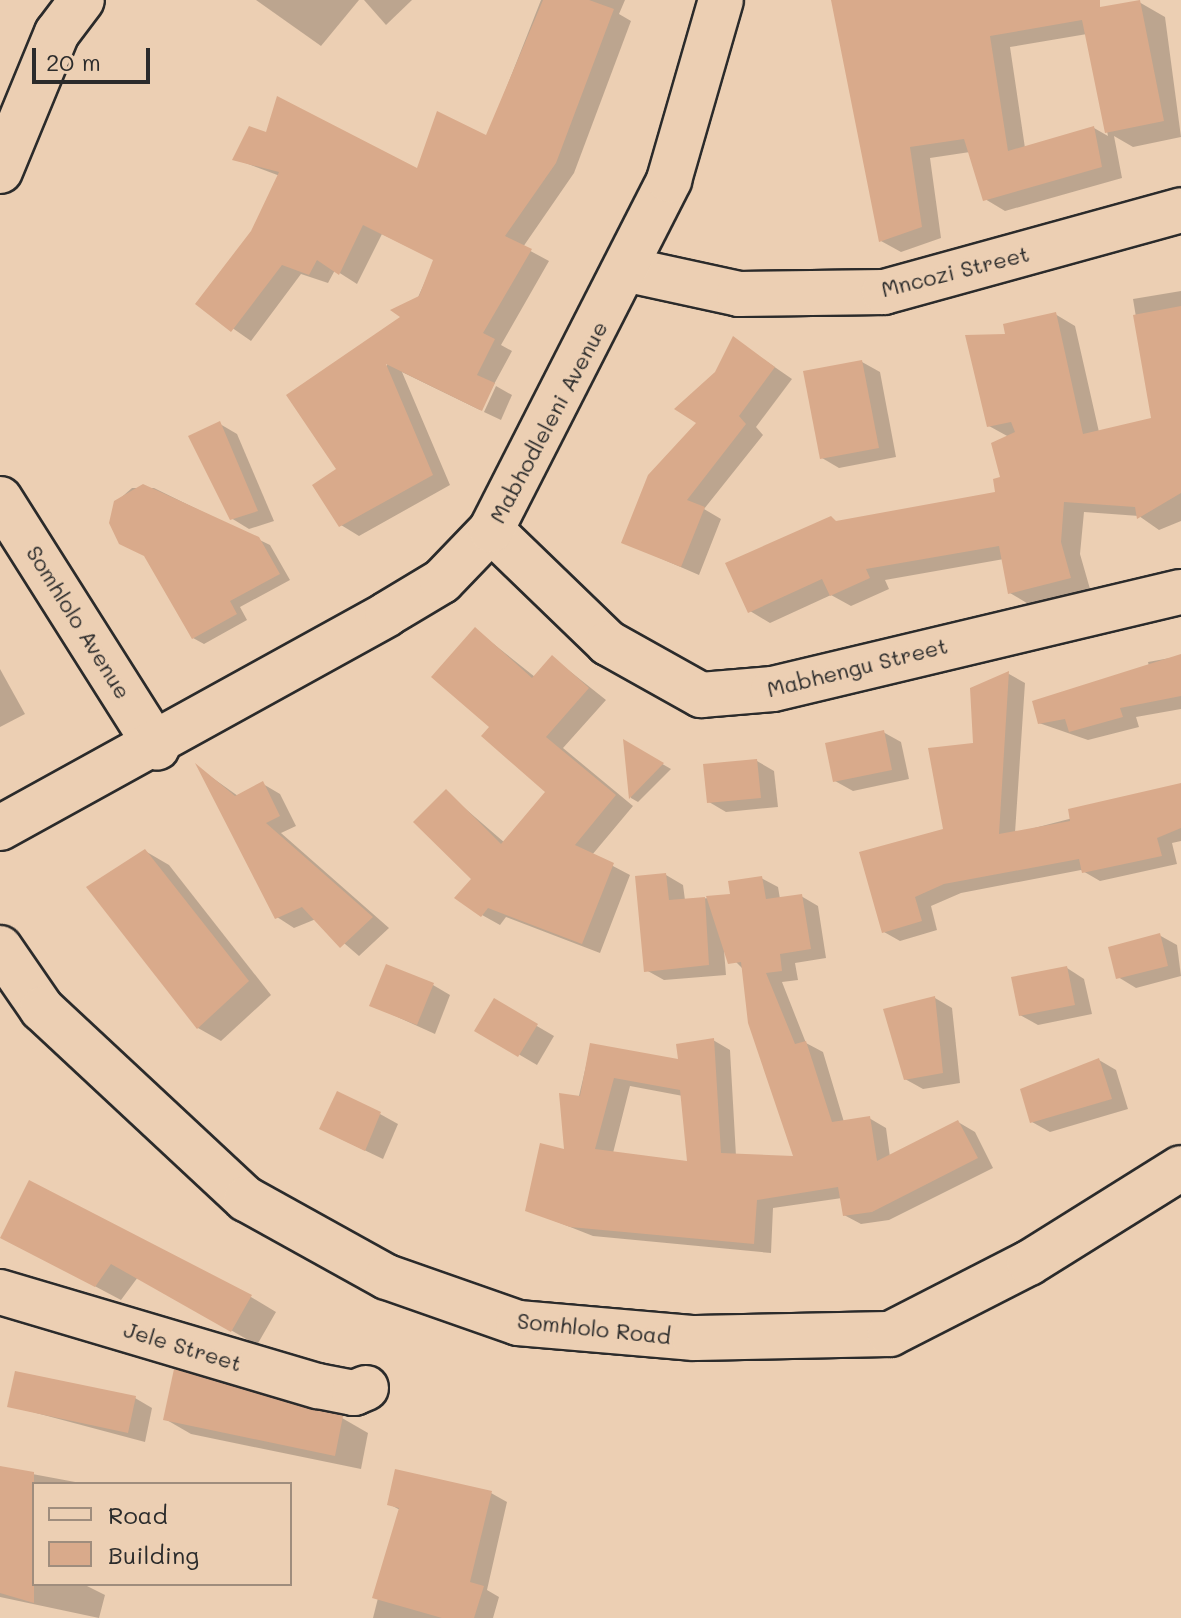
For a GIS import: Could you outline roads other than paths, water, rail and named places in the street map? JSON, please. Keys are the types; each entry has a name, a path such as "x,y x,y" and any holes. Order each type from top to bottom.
{"street":[{"path":"0,171 57,33 82,0"},
{"name":"Mabhodleleni Avenue","path":"0,828 157,747 442,581 491,530 629,270 669,180 721,0"},
{"name":"Mncozi Street","path":"629,270 739,294 884,292 1181,210"},
{"name":"Somhlolo Avenue","path":"0,499 157,747"},
{"name":"Mabhengu Street","path":"491,530 608,643 701,695 773,689 1181,592"},
{"name":"Somhlolo Road","path":"0,948 42,1009 246,1199 387,1277 518,1323 694,1338 890,1334 1029,1263 1181,1168"},
{"name":"Jele Street","path":"0,1292 318,1386 366,1388"}]}
